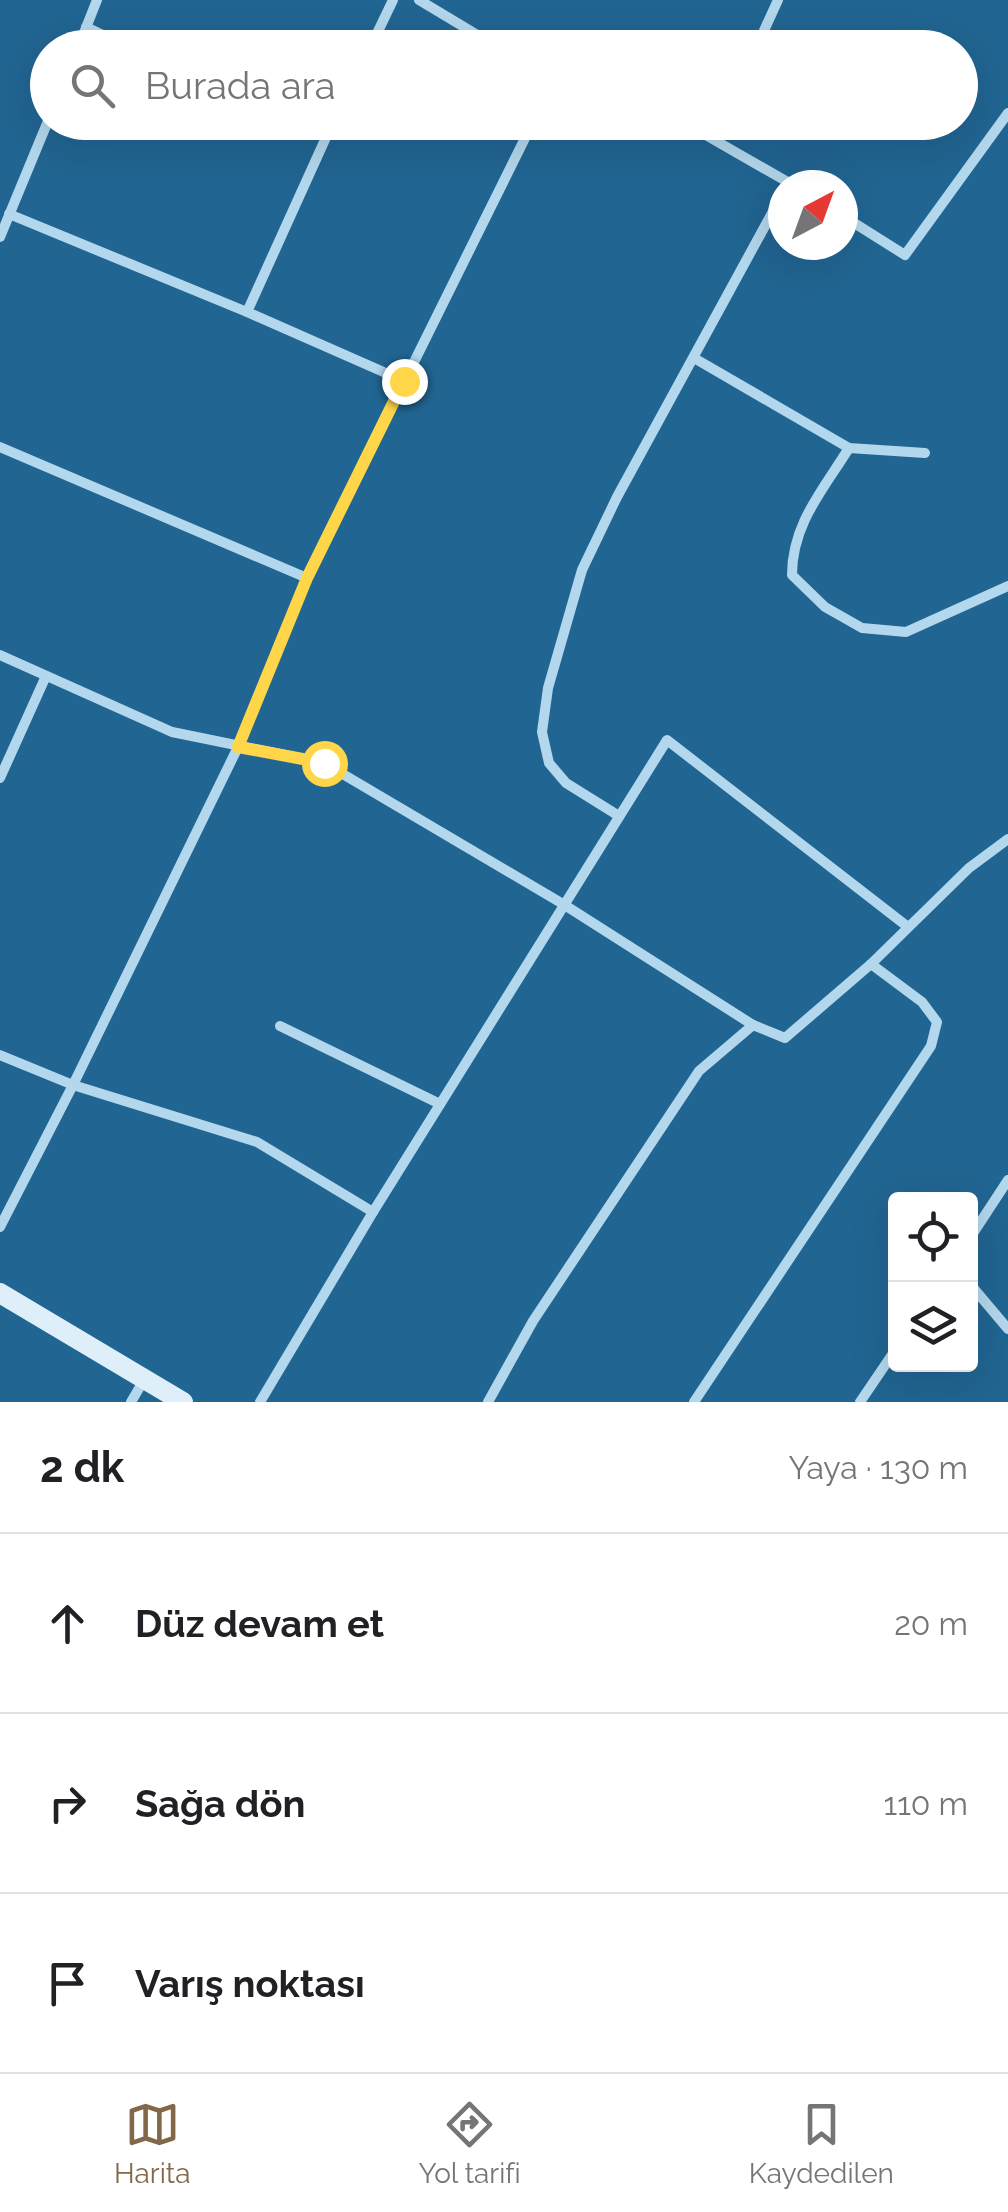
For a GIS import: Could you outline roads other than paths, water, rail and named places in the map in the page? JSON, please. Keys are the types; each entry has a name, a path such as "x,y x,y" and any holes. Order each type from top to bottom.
{"street":[{"path":"85,30 97,0"},
{"path":"379,30 393,0"},
{"path":"419,0 469,30"},
{"path":"764,30 778,0"},
{"path":"86,27 92,30"},
{"path":"858,225 905,254 1008,113"},
{"path":"0,237 40,140"},
{"path":"247,312 325,140"},
{"path":"0,1227 238,747 307,578 524,140"},
{"path":"714,140 768,174"},
{"path":"9,214 404,381"},
{"path":"619,816 566,782 549,763 542,732 548,688 582,570 617,497 768,223"},
{"path":"694,358 849,448 925,454"},
{"path":"0,447 307,578"},
{"path":"849,448 809,511 792,547 792,574 825,607 862,628 906,632 1008,586"},
{"path":"0,655 172,732 324,763 564,904 753,1025 785,1038 871,964 969,868 1008,839"},
{"path":"0,778 46,676"},
{"path":"260,1402 373,1212 667,740 908,928"},
{"path":"694,1402 932,1046 937,1022 922,1002 871,964"},
{"path":"488,1402 534,1321 699,1071 753,1025"},
{"path":"280,1026 440,1104"},
{"path":"0,1055 73,1085 257,1142 373,1212"},
{"path":"978,1226 1008,1180"},
{"path":"0,1293 183,1402"},
{"path":"978,1293 1008,1329"},
{"path":"860,1402 888,1362"},
{"path":"132,1402 145,1379"}]}
